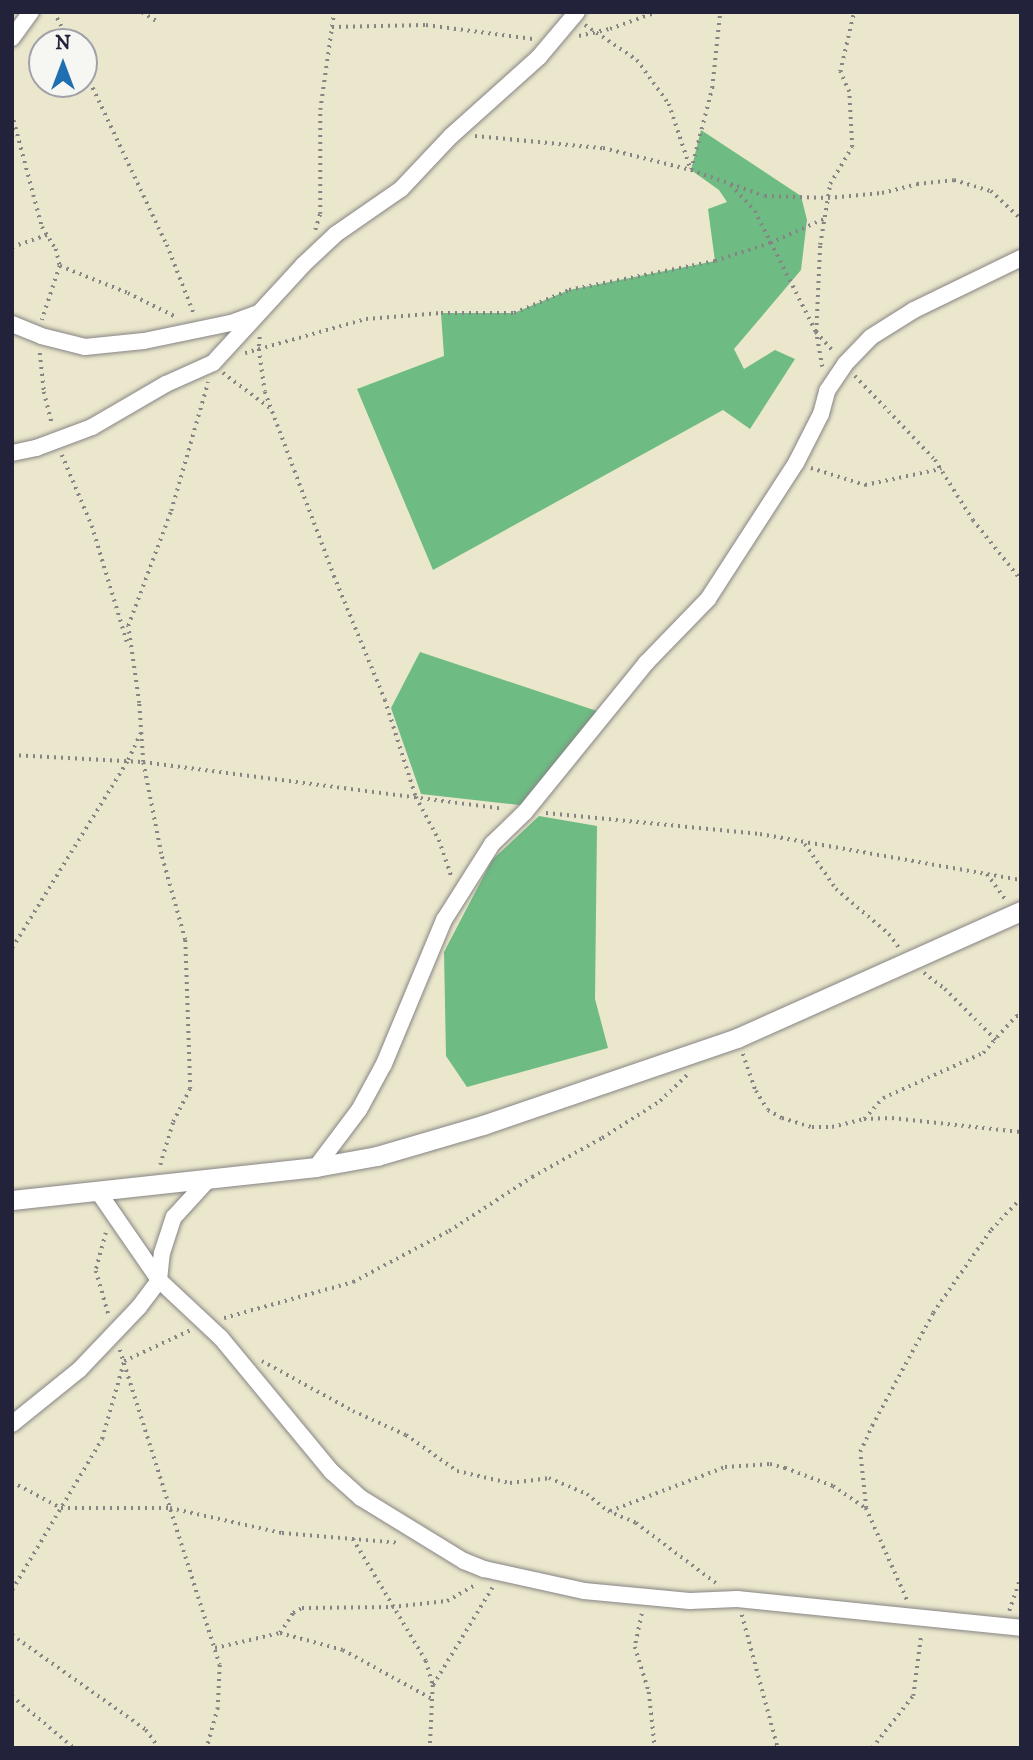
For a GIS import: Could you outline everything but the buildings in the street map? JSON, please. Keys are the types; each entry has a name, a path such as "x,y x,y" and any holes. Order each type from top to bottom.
{"street":[{"path":"12,38 31,12"},
{"path":"12,453 92,427 166,384 213,363 264,311 303,265 336,234 401,189 451,136 553,40 574,15"},
{"path":"316,1167 359,1110 384,1064 444,920 492,844 524,811 646,663 708,600 796,463 821,414 827,391 845,364 871,337 914,310 1021,258"},
{"path":"12,324 41,336 85,347 144,341 264,311"},
{"path":"12,1200 316,1167 377,1156 483,1125 737,1038 1018,913"},
{"path":"12,1424 79,1370 115,1334 159,1280 162,1253 174,1217 208,1180"},
{"path":"96,1190 159,1280 206,1323 332,1472 361,1498 464,1560 502,1573 584,1591 645,1598 737,1600 1013,1626"}],"path":[{"path":"54,12 63,28"},
{"path":"142,12 158,22"},
{"path":"303,265 320,214 320,110 334,12"},
{"path":"332,27 426,25 501,37 553,40 599,32 657,12"},
{"path":"691,170 712,88 720,12"},
{"path":"827,391 816,332 824,219 830,184 852,147 849,92 840,72 854,12"},
{"path":"574,15 637,60 668,104 691,170"},
{"path":"98,98 167,246 199,329"},
{"path":"12,114 47,234 56,249 60,266 42,316 44,392 57,440 92,526 130,651"},
{"path":"451,136 500,136 603,148 691,170 765,196 828,198 882,193 917,184 954,180 991,191 1021,219"},
{"path":"730,184 755,211 816,332 941,469 973,520 1021,580"},
{"path":"213,363 366,319 442,313 514,313 569,290 715,261 770,243 824,219"},
{"path":"12,247 47,234"},
{"path":"60,266 128,293 199,329"},
{"path":"264,311 259,349 265,392 334,576 386,699 416,797 439,840 459,897"},
{"path":"213,363 234,384 272,410"},
{"path":"154,1183 173,1122 190,1088 185,940 161,854 143,762 128,626 171,511 213,363"},
{"path":"796,463 865,485 941,469"},
{"path":"12,948 128,760 141,732"},
{"path":"986,872 1018,913"},
{"path":"864,1119 883,1098 983,1053 1016,1016 1021,1016"},
{"path":"737,1038 756,1091 768,1110 782,1118 812,1127 832,1128 864,1119 935,1122 1021,1132"},
{"path":"12,1590 102,1439 124,1361 206,1323 353,1282 449,1231 532,1177 602,1138 660,1101 690,1073"},
{"path":"873,1748 913,1696 921,1634 866,1507 860,1452 933,1313 991,1230 1021,1198"},
{"path":"112,1215 96,1271 220,1665 218,1708 207,1748"},
{"path":"257,1358 353,1411 406,1435 457,1471 510,1483 549,1478 587,1494 608,1511 636,1523 737,1600 778,1748"},
{"path":"608,1511 725,1466 770,1464 833,1486 866,1507"},
{"path":"12,1482 61,1507 170,1507 282,1533 405,1543"},
{"path":"353,1539 426,1661 434,1700 430,1748"},
{"path":"280,1633 293,1613 302,1608 392,1607 447,1601 462,1591 502,1573"},
{"path":"433,1685 502,1573"},
{"path":"1013,1626 1021,1576"},
{"path":"645,1598 635,1647 649,1692 655,1748"},
{"path":"215,1648 280,1633 343,1650 434,1700"},
{"path":"12,1635 146,1730 159,1748"},
{"path":"12,1696 74,1748"}],"green space":[{"path":"701,130 801,196 807,220 801,270 734,349 744,369 775,350 795,359 750,429 723,410 433,570 357,389 444,356 441,313 514,313 569,290 715,261 708,209 727,202 719,190 691,170"},
{"path":"420,652 612,716 528,806 421,794 391,708"},
{"path":"539,816 597,826 595,999 608,1048 467,1087 446,1056 444,952 492,860"}]}
